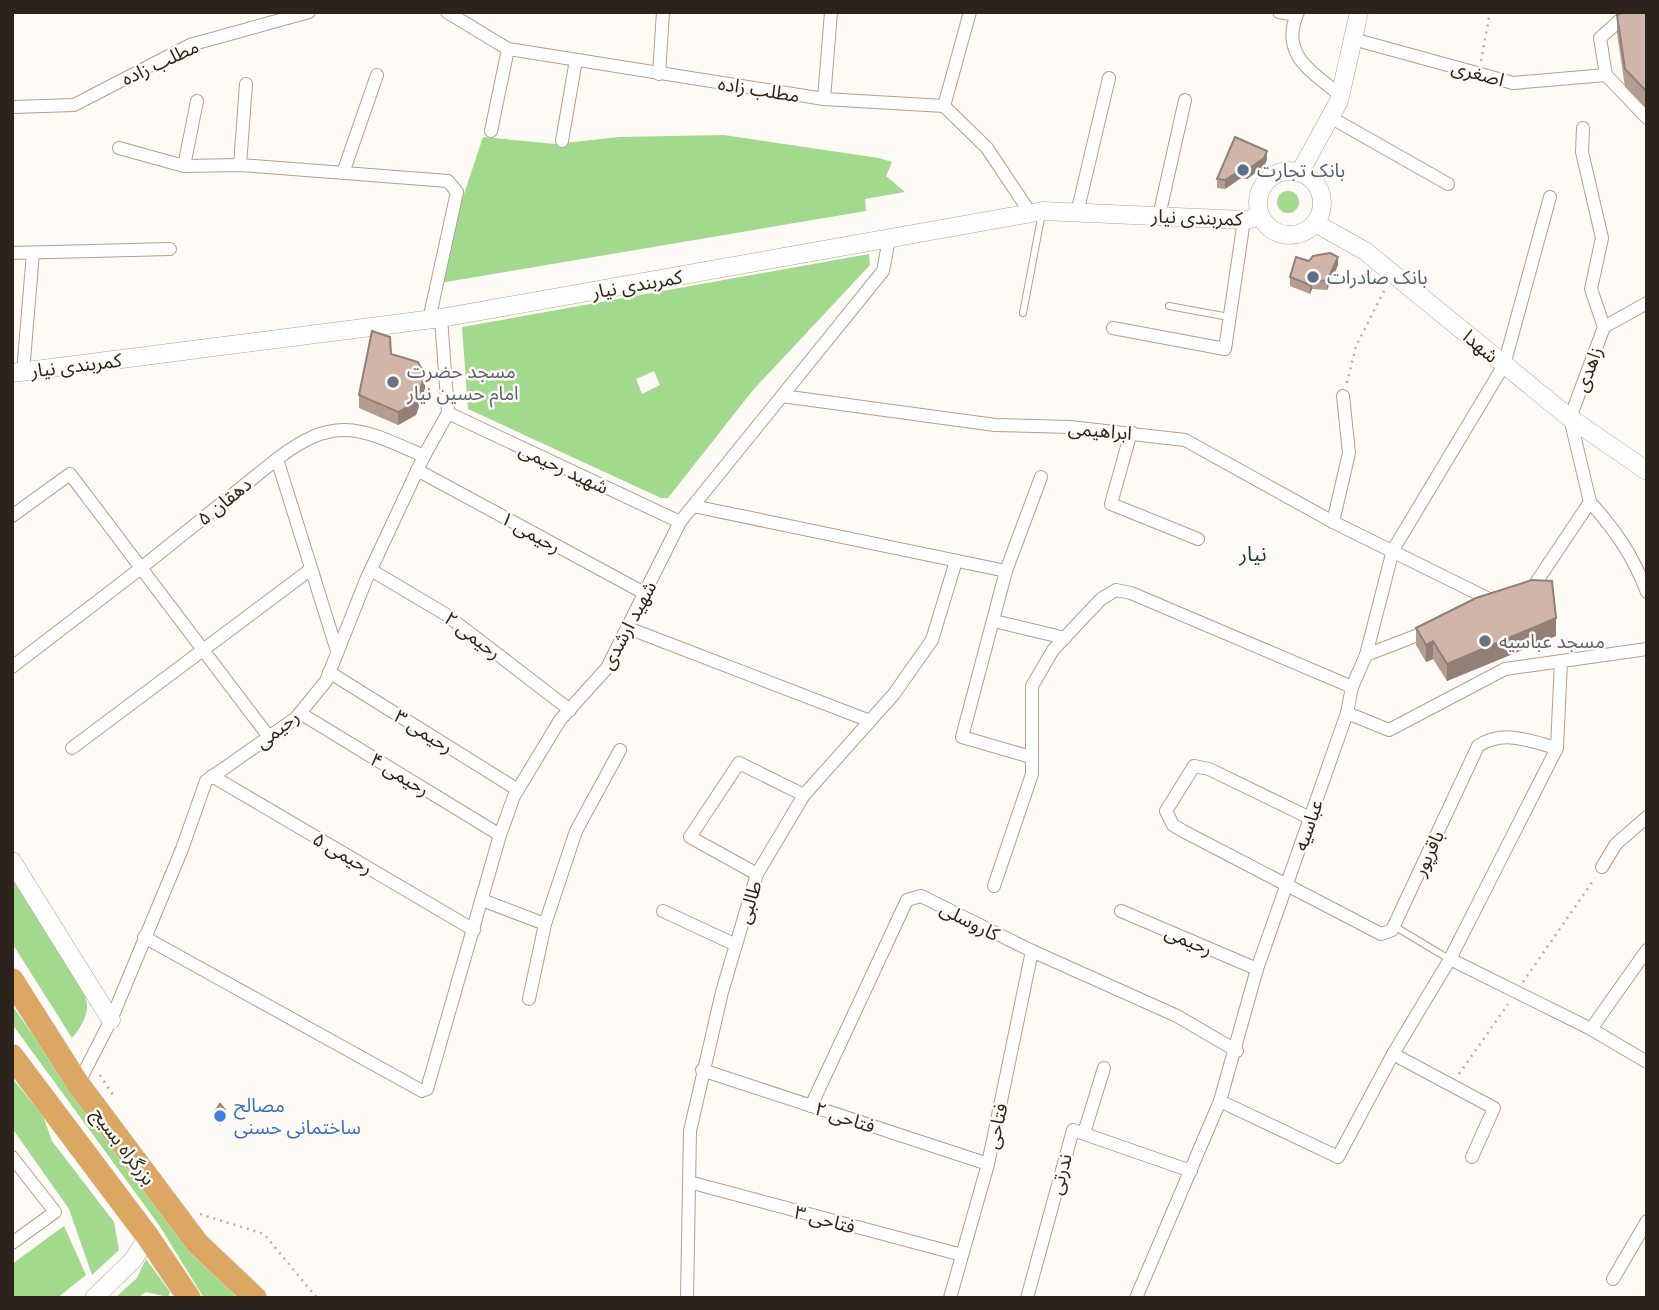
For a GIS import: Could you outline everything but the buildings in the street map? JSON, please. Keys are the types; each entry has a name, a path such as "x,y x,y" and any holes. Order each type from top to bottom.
{"highway":[{"name":"بزرگراه بسیج","path":"12,980 78,1084 197,1243 256,1298"},
{"name":"بزرگراه بسیج","path":"12,1056 148,1237 189,1298"}],"main road":[{"path":"1300,172 1340,95 1359,12"},
{"path":"1300,172 1309,177 1321,194 1322,204 1315,223 1302,232 1286,234 1252,218 1263,186 1279,173 1300,172"},
{"name":"کمربندی نیار","path":"18,373 435,319 1037,212 1252,218"},
{"name":"شهدا","path":"1315,223 1365,251 1570,418 1647,471"},
{"path":"12,861 111,1020"},
{"path":"94,1298 133,1260 148,1237"}],"street":[{"name":"مطلب زاده","path":"12,107 74,105 190,44 309,12"},
{"name":"مطلب زاده","path":"447,12 508,49 824,99 944,106"},
{"path":"659,74 663,12"},
{"path":"824,99 831,12"},
{"path":"970,12 944,106 987,149 1037,212"},
{"path":"1279,12 1297,14 1290,38 1298,58 1340,95"},
{"path":"1629,12 1600,37 1606,75 1647,118"},
{"name":"اصغری","path":"1353,39 1513,83 1606,75"},
{"path":"491,131 508,49"},
{"path":"562,141 576,60"},
{"path":"344,173 377,75"},
{"path":"1077,213 1109,78"},
{"path":"240,165 246,84"},
{"path":"1159,216 1185,100"},
{"path":"184,166 197,101"},
{"path":"1330,117 1448,184"},
{"path":"1583,128 1582,152 1602,238 1591,289 1604,327"},
{"path":"120,148 184,166 240,165 448,181 457,192 435,319 448,413"},
{"name":"عباسیه","path":"1136,1298 1220,1101 1237,1051 1257,970 1347,713 1352,687 1366,655 1393,550 1504,365 1550,197"},
{"path":"1113,328 1225,349 1252,218"},
{"name":"شهید ارشدی","path":"144,937 422,1091 427,1089 500,835 518,790 569,709 607,668 680,522 883,271 889,239"},
{"path":"12,253 170,249"},
{"path":"18,373 33,253"},
{"name":"زاهدی","path":"1570,418 1604,327 1647,303"},
{"name":"ابراهیمی","path":"782,396 995,425 1131,432 1185,440 1333,522 1502,603 1527,596 1590,502"},
{"path":"1333,522 1349,453 1343,396"},
{"name":"رحیمی","path":"78,1084 111,1020 182,849 206,781 300,713 329,672 371,570 417,470 448,413"},
{"name":"شهید رحیمی","path":"448,413 680,522"},
{"path":"1570,418 1590,502 1616,531 1633,556 1647,592"},
{"name":"دهقان ۵","path":"12,667 305,438 327,430 349,430 381,438 424,456"},
{"path":"1131,432 1111,504 1198,539"},
{"path":"277,459 338,651"},
{"name":"رحیمی ۱","path":"417,470 646,594"},
{"path":"12,516 70,474 269,737"},
{"path":"1031,757 962,737 1006,571 1041,477"},
{"path":"694,506 1006,571"},
{"name":"طالبی","path":"687,1298 690,1130 702,1070 757,874 804,795 894,694 932,640 956,561"},
{"path":"72,748 311,569"},
{"name":"رحیمی ۲","path":"371,570 445,614 569,709"},
{"path":"994,886 1031,774 1032,686 1054,650 1101,599 1116,590 1131,593 1352,687"},
{"path":"994,621 1065,638"},
{"path":"1366,655 1438,627"},
{"path":"628,628 870,720"},
{"path":"1347,713 1389,730 1505,669 1647,649"},
{"path":"1220,1101 1338,1157 1393,1054 1451,960 1557,748 1561,661"},
{"name":"رحیمی ۳","path":"329,672 518,790"},
{"name":"رحیمی ۴","path":"300,713 500,835"},
{"name":"باقرپور","path":"1394,926 1478,746 1492,737 1508,736 1557,748"},
{"path":"529,999 545,924 576,831 620,750"},
{"path":"757,874 690,836 739,763 804,795"},
{"path":"1310,818 1209,769 1194,766 1166,811 1173,825 1183,831 1371,931 1381,934 1394,926"},
{"name":"رحیمی ۵","path":"212,776 474,930"},
{"path":"1602,867 1616,844 1647,817"},
{"name":"کاروسلی","path":"811,1106 907,900 921,896 1031,951 1177,1016 1237,1051"},
{"path":"482,900 545,924"},
{"path":"663,911 736,945"},
{"name":"رحیمی","path":"1121,911 1257,970"},
{"path":"1591,1029 1647,950"},
{"name":"فتاحی","path":"950,1298 988,1164 1031,951"},
{"path":"1451,960 1515,994 1591,1029 1647,1062"},
{"path":"1393,1054 1494,1108 1472,1157"},
{"path":"1084,1133 1104,1068"},
{"name":"فتاحی ۲","path":"702,1070 988,1164"},
{"name":"ندرتی","path":"1027,1298 1072,1132 1084,1133 1191,1171"},
{"path":"12,1157 55,1212 12,1243"},
{"name":"فتاحی ۳","path":"689,1182 962,1255"},
{"path":"1613,1279 1647,1222"}],"lane":[{"path":"1023,313 1037,212"},
{"path":"1169,306 1230,317"},
{"path":"1394,926 1451,960"}],"path":[{"path":"1477,73 1484,51 1490,12"},
{"path":"1343,396 1356,346 1393,274"},
{"path":"1451,1085 1602,867"},
{"path":"90,1060 118,1103"},
{"path":"193,1205 200,1215 264,1234 317,1298"}],"green space":[{"path":"724,135 892,162 886,176 905,192 865,199 866,211 434,284 483,137 556,144 619,137"},
{"path":"1288,191 1298,198 1299,202 1292,212 1288,213 1278,206 1277,202 1284,192"},
{"path":"869,254 870,265 753,390 668,498 661,498 468,409 462,327","holes":["654,371 660,385 642,394 636,379"]},
{"path":"12,879 56,940 83,991 87,1004 86,1013 72,1038 12,943"},
{"path":"12,1005 122,1163 237,1298 204,1298 159,1225 12,1024"},
{"path":"12,1078 43,1116 52,1141 114,1222 119,1250 92,1275 69,1209 12,1128"},
{"path":"64,1226 86,1275 57,1298 12,1298 12,1264"},
{"path":"146,1259 170,1292 168,1297 146,1292 137,1298 115,1298 137,1278"}],"place":[{"name":"بانک تجارت","path":"1243,170"},
{"name":"بانک صادرات","path":"1313,277"},
{"name":"مسجد حضرت امام حسین نیار","path":"393,382"},
{"name":"مسجد عباسیه","path":"1485,641"},
{"name":"مصالح ساختمانی حسنی","path":"220,1116"}],"district":[{"name":"نیار","path":"1253,554"}]}
